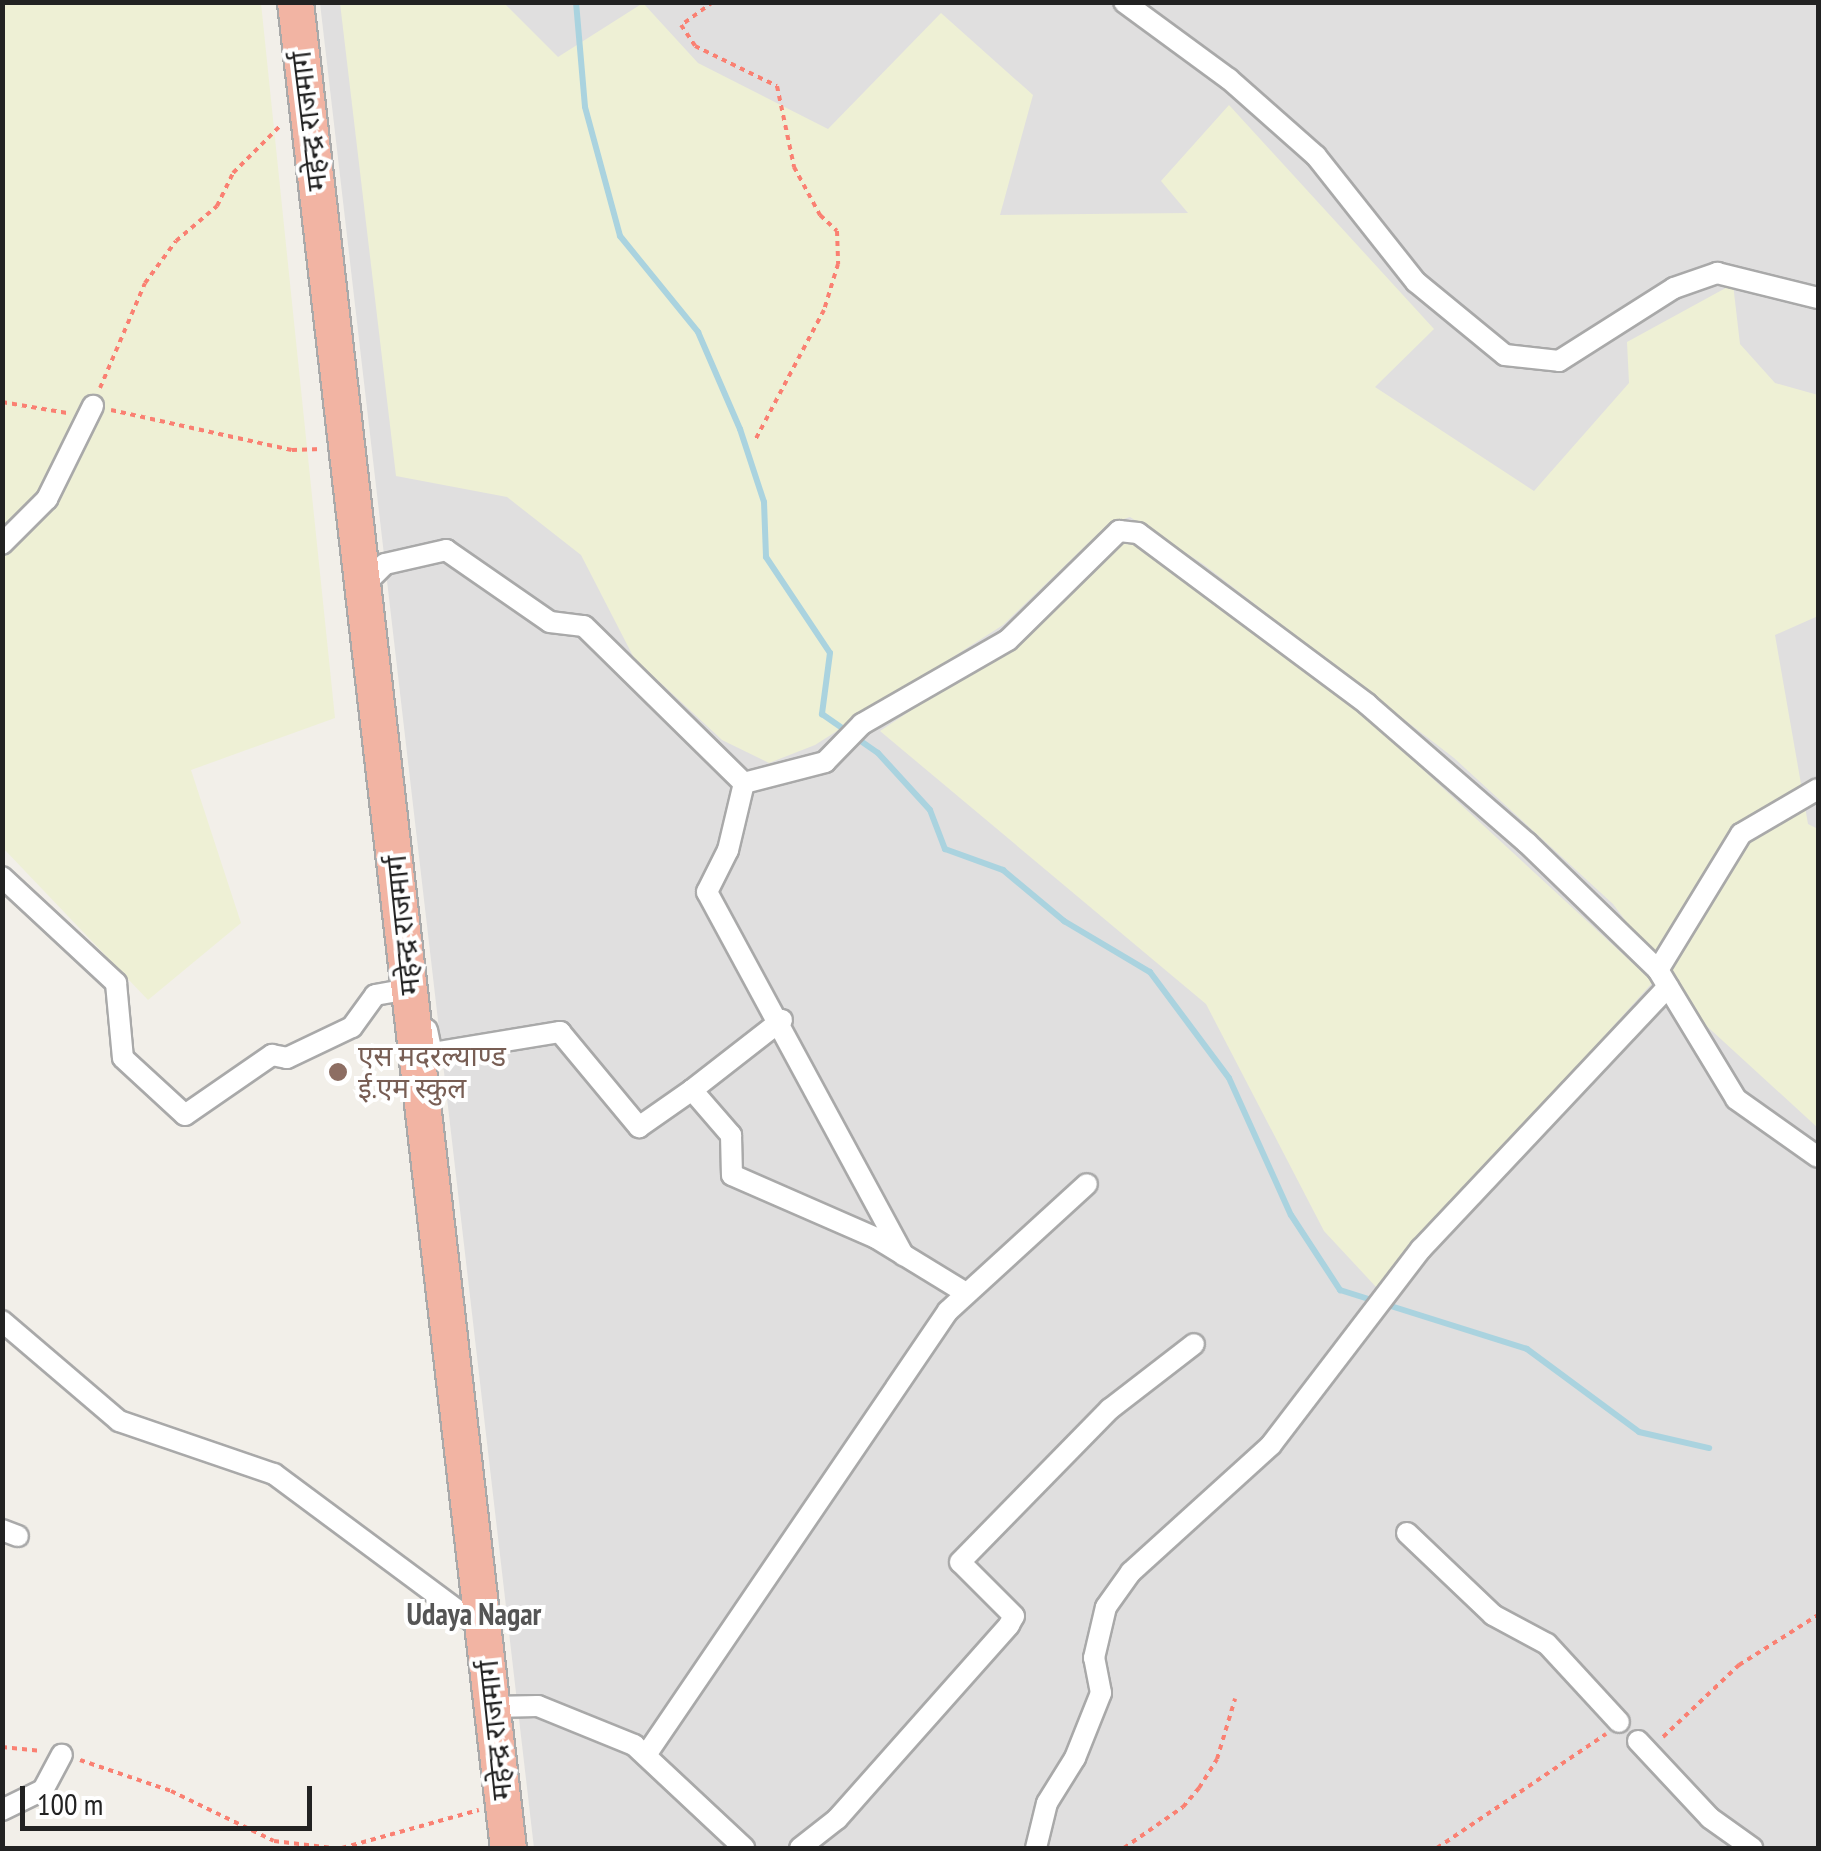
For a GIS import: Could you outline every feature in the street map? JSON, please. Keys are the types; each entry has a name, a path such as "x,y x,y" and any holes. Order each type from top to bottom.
{"highway":[{"name":"महेन्द्र राजमार्ग","path":"295,2 407,935 508,1848"}],"street":[{"path":"1124,2 1230,79 1316,156 1416,282 1505,355 1560,362 1674,288 1718,273 1818,298"},
{"path":"2,544 47,498 93,406"},
{"path":"744,783 825,762 862,724 1008,640 1119,531 1138,533 1367,704 1527,843 1663,979 1736,1099 1818,1157"},
{"path":"363,586 385,564 446,550 550,622 584,626 744,783"},
{"path":"744,783 728,850 707,892 782,1020 903,1254"},
{"path":"1036,1848 1047,1803 1075,1758 1101,1694 1094,1658 1106,1607 1131,1572 1270,1445 1421,1249 1663,979 1742,834 1818,789"},
{"path":"2,877 116,984 122,1058 186,1115 272,1055 287,1058 352,1027 375,995 410,989"},
{"path":"407,935 432,1053 560,1032 639,1128 782,1020"},
{"path":"692,1090 731,1135 732,1175 903,1254 966,1293"},
{"path":"646,1755 948,1311 1087,1184"},
{"path":"2,1321 118,1421 274,1474 484,1629"},
{"path":"800,1848 836,1818 1009,1625 1014,1616 960,1562 1110,1409 1194,1344"},
{"path":"1407,1534 1493,1615 1547,1644 1619,1722"},
{"path":"492,1707 538,1706 646,1755 734,1845"},
{"path":"1638,1741 1710,1818 1752,1848"},
{"path":"2,1810 43,1790 62,1756"}],"path":[{"path":"713,2 681,26 695,46 777,86 794,167 820,215 837,230 838,264 824,310 754,442"},
{"path":"93,406 145,283 176,241 217,206 233,172 306,100"},
{"path":"2,402 59,415 93,406 292,450 346,448"},
{"path":"1124,1848 1183,1807 1199,1788 1217,1760 1235,1700"},
{"path":"2,1747 62,1756 171,1791 274,1841 333,1848"},
{"path":"342,1848 503,1807"}],"shaded area":[{"path":"320,3 1818,3 1818,1848 534,1848"}],"green space":[{"path":"3,3 261,3 335,718 191,770 241,923 148,1000 3,848"},
{"path":"340,3 504,3 558,57 643,3 698,63 828,129 941,13 1033,95 1000,215 1188,213 1161,181 1229,105 1434,329 1375,387 1534,491 1629,383 1627,342 1733,284 1740,344 1775,383 1818,395 1818,616 1775,635 1808,824 1818,829 1818,1128 1699,1019 1613,904 1454,758 1203,564 1130,517 1108,524 1003,625 815,745 769,763 722,740 634,658 581,555 507,497 396,476"},
{"path":"1120,542 1139,546 1355,707 1653,982 1377,1288 1324,1231 1206,1004 880,731 1035,628"}],"waterway":[{"path":"576,2 585,107 620,236 698,332 740,429 764,502 766,557 830,653 822,714 878,753 930,810 945,849 1003,870 1064,921 1150,972 1229,1078 1291,1215 1340,1290 1527,1349 1639,1432 1709,1448"}],"place":[{"name":"एस मदरल्याण्ड ई.एम स्कुल","path":"338,1072"}],"district":[{"name":"Udaya Nagar","path":"474,1614"}]}
